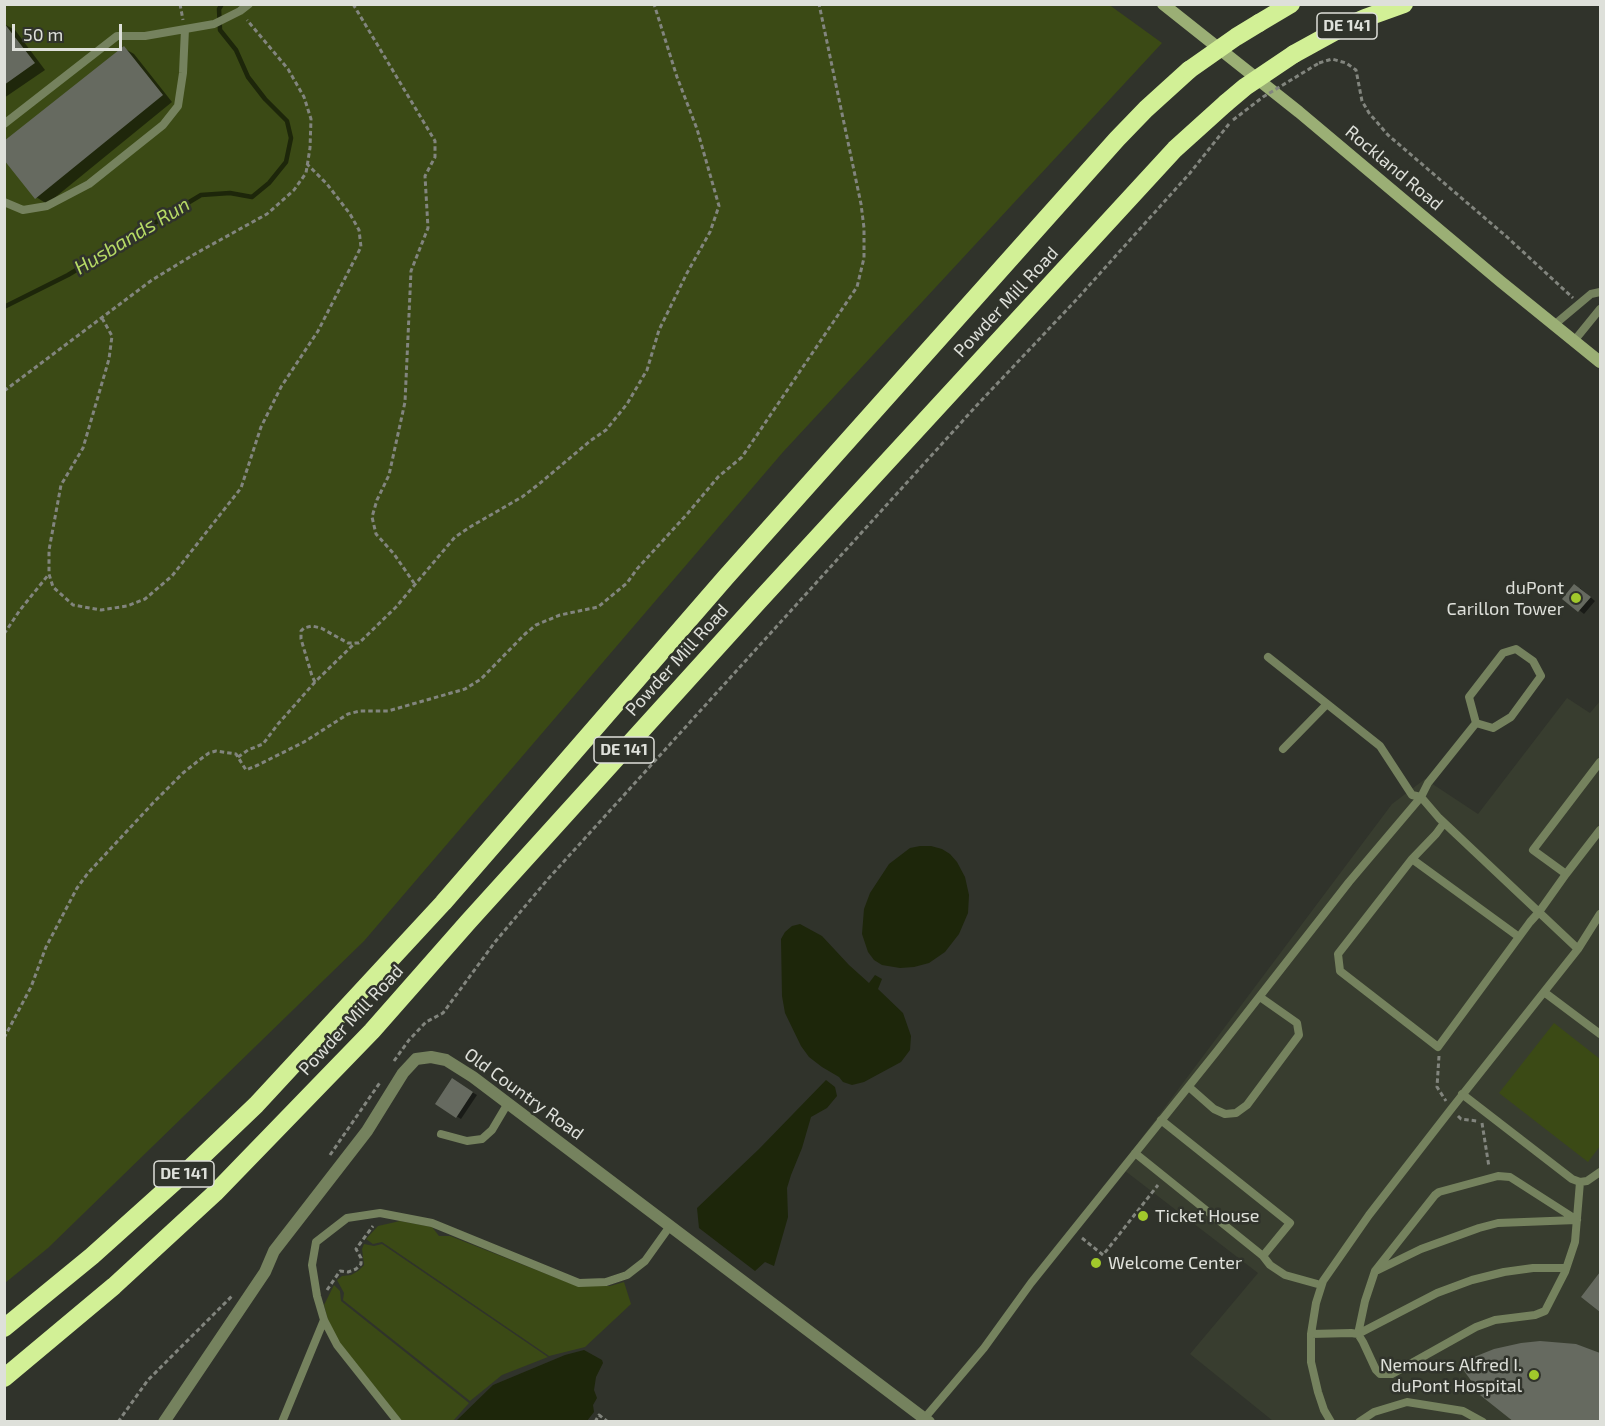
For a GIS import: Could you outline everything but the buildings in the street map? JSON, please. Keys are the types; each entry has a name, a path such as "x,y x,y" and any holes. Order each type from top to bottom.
{"highway":[{"name":"Powder Mill Road","path":"4,1328 92,1256 256,1105 443,903 726,577 1146,109 1189,70 1236,37 1291,4"},
{"name":"Powder Mill Road","path":"4,1378 114,1286 215,1192 372,1031 742,620 1175,149 1229,111 1253,81 1294,54 1334,32 1404,4"}],"street":[{"name":"Rockland Road","path":"1163,4 1299,112 1600,362"},
{"name":"Old Country Road","path":"164,1422 265,1272 274,1251 367,1131 403,1073 416,1059 431,1057 446,1060 473,1077 925,1420"}],"lane":[{"path":"4,124 117,36 145,36 214,24 249,4"},
{"path":"4,202 23,210 47,206 89,184 163,125 178,106 183,73 185,29"},
{"path":"1554,325 1591,294 1600,292"},
{"path":"1574,341 1600,309"},
{"path":"1516,649 1533,661 1541,676 1511,717 1493,728 1476,723 1469,697 1503,653 1516,649"},
{"path":"1268,657 1380,746 1412,795 1421,798 1444,823 1578,949"},
{"path":"1283,749 1327,704"},
{"path":"925,1420 984,1348 1030,1283 1189,1087 1349,882 1421,798 1428,783 1476,723"},
{"path":"1566,874 1533,850 1600,762"},
{"path":"1444,823 1412,859 1338,954 1340,971 1438,1047 1600,830"},
{"path":"1412,859 1519,937"},
{"path":"1331,1422 1318,1392 1311,1362 1311,1334 1316,1303 1322,1285 1369,1215 1578,949 1600,914"},
{"path":"1544,992 1600,1034"},
{"path":"1189,1087 1214,1109 1225,1114 1236,1113 1247,1106 1299,1035 1297,1023 1260,997"},
{"path":"1462,1094 1572,1179 1580,1182 1587,1181 1600,1172"},
{"path":"441,1134 467,1142 482,1139 492,1130 508,1103"},
{"path":"1161,1120 1290,1223 1263,1256"},
{"path":"1135,1153 1263,1256 1270,1265 1285,1275 1322,1285"},
{"path":"1577,1220 1510,1177 1498,1176 1439,1192 1375,1271 1365,1301 1358,1334 1376,1370 1380,1374 1392,1374 1476,1327 1496,1320 1535,1315 1545,1311 1566,1268 1575,1242 1577,1220 1580,1182"},
{"path":"398,1422 337,1345 324,1320 320,1305 312,1264 316,1242 347,1218 380,1213 432,1223 579,1283 606,1282 627,1275 645,1261 670,1226"},
{"path":"1375,1271 1421,1249 1498,1223 1577,1220"},
{"path":"1311,1334 1358,1334 1437,1293 1472,1280 1533,1268 1566,1268"},
{"path":"282,1422 324,1320"},
{"path":"1359,1422 1374,1412 1407,1402 1463,1412 1484,1422"}],"path":[{"path":"353,4 435,141 435,157 424,177 428,228 411,271 405,402 389,476 377,500 372,517 376,534 414,584"},
{"path":"315,682 302,639 304,628 312,626 321,628 348,643 359,643 396,607 455,537 522,497 606,430 627,404 647,370 659,330 710,232 719,206 697,129 677,77 654,4"},
{"path":"4,1038 31,987 46,947 77,888 153,803 198,761 216,751 236,754 246,770 304,742 348,714 360,711 388,711 465,689 481,679 536,625 560,615 598,607 627,583 718,477 742,457 857,287 864,258 861,204 819,4"},
{"path":"4,391 152,280 267,214 294,190 306,173 311,119 304,98 288,69 240,11"},
{"path":"389,1070 409,1040 426,1022 443,1012 495,942 548,879 1190,173 1229,111 1263,97 1319,63 1332,59 1346,63 1356,70 1362,101 1369,113 1388,135 1507,237 1580,304"},
{"path":"102,318 111,336 110,359 83,448 61,485 49,550 49,574 53,587 73,605 101,610 127,606 145,599 172,576 241,488 261,427 281,387 318,331 361,247 359,230 350,214 327,184 307,164"},
{"path":"4,634 49,574"},
{"path":"238,757 263,744 315,682 355,643"},
{"path":"1438,1047 1437,1087 1447,1102"},
{"path":"328,1158 382,1079"},
{"path":"1458,1116 1461,1119 1482,1121 1490,1172"},
{"path":"1073,1230 1103,1255 1164,1177"},
{"path":"320,1305 326,1291 340,1271 348,1272 361,1264 361,1258 356,1249 375,1223 388,1215"},
{"path":"118,1422 148,1380 233,1295"},
{"path":"595,1422 599,1415 608,1422"}],"shaded area":[{"path":"1567,698 1590,713 1600,701 1600,1421 1273,1421 1190,1354 1258,1273 1120,1167 1392,804 1425,779 1478,814"},
{"path":"920,846 942,849 957,862 965,877 969,895 968,913 959,934 945,952 929,963 900,968 882,965 868,952 862,934 864,909 870,893 889,864 910,848"},
{"path":"800,924 822,936 869,983 875,975 882,979 878,989 903,1013 911,1036 910,1050 901,1062 864,1082 852,1085 843,1082 809,1057 785,1013 782,996 781,939 792,926"},
{"path":"826,1080 835,1087 837,1096 827,1108 811,1117 787,1188 788,1217 774,1266 765,1262 755,1271 699,1228 697,1208"},
{"path":"584,1350 602,1360 603,1363 596,1377 594,1390 597,1398 593,1405 594,1412 587,1421 456,1421 493,1385 565,1355"}],"green space":[{"path":"1108,4 1162,43 783,452 364,941 48,1248 5,1283 5,5"},
{"path":"1554,1023 1600,1059 1600,1146 1588,1162 1499,1093"},
{"path":"400,1221 432,1227 439,1236 450,1236 577,1286 610,1286 624,1282 631,1304 585,1347 549,1356 382,1242 373,1244 366,1239 378,1226"},
{"path":"364,1244 374,1246 382,1244 548,1357 502,1375 470,1401 343,1300 344,1293 337,1280 342,1276 351,1275 364,1265 362,1249"},
{"path":"334,1285 340,1291 341,1301 469,1403 453,1421 402,1421 338,1343 324,1305"}],"waterway":[{"name":"Husbands Run","path":"4,307 68,275 201,195 230,193 252,197 269,183 286,162 291,138 287,121 265,99 248,77 236,50 220,30 219,9 222,4"}],"place":[{"name":"duPont Carillon Tower","path":"1576,598"},
{"name":"Ticket House","path":"1143,1216"},
{"name":"Welcome Center","path":"1096,1263"},
{"name":"Nemours Alfred I. duPont Hospital","path":"1534,1375"}]}
